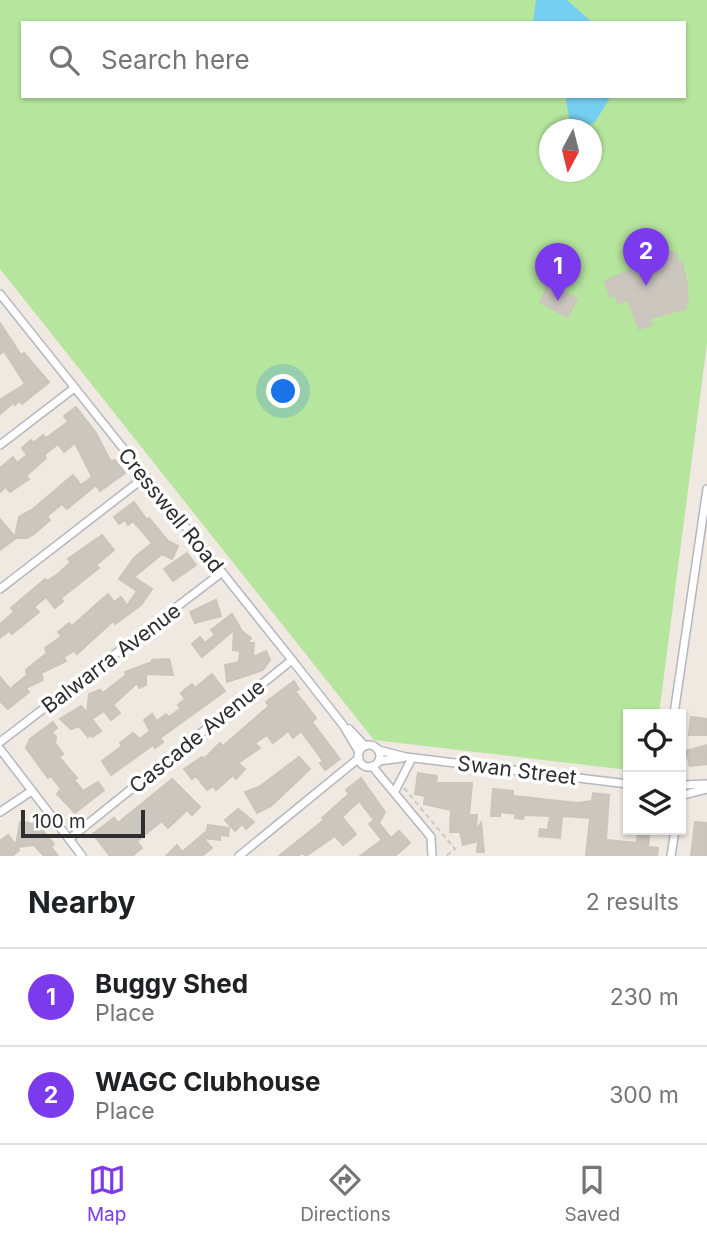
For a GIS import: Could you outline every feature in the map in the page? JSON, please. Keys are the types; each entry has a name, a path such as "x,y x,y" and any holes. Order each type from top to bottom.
{"street":[{"name":"Cresswell Road","path":"0,294 343,725 361,755"},
{"path":"0,445 73,389"},
{"path":"0,589 145,477"},
{"path":"675,709 707,489"},
{"name":"Balwarra Avenue","path":"0,742 221,573"},
{"name":"Cascade Avenue","path":"69,839 292,660"},
{"name":"Swan Street","path":"409,757 375,764 361,755 374,746 378,750 409,757 623,783"},
{"path":"0,749 30,792 82,856"},
{"path":"378,750 375,764 434,844 432,856"},
{"path":"239,856 347,771 361,755"},
{"path":"395,791 409,757"},
{"path":"686,784 707,787"},
{"path":"686,795 707,787"},
{"path":"0,812 30,792"},
{"path":"671,856 674,835"}],"path":[{"path":"400,778 409,798 455,849 446,856"}],"green space":[{"path":"0,0 707,0 707,343 660,709 623,709 623,769 374,740 0,269"}],"water":[{"path":"536,0 567,0 591,21 533,21"},
{"path":"565,98 610,98 597,119 569,119"}],"building":[{"path":"672,252 676,253 679,263 682,262 686,279 688,299 685,309 650,318 652,325 639,329 628,300 618,303 615,295 610,296 605,281"},
{"path":"549,284 577,299 567,317 540,302"},
{"path":"0,323 21,355 24,353 49,382 22,404 19,401 15,405 13,403 0,414 0,400 25,384 4,351 0,354"},
{"path":"76,407 96,433 111,462 115,460 125,473 100,491 96,485 67,509 62,504 47,516 50,520 34,534 27,538 16,538 0,550 0,519 15,537 19,517 33,509 73,475 81,485 92,477 75,443 64,452 58,444 44,455 46,458 26,476 29,479 10,492 6,487 0,492 0,468 13,457 17,463 27,455 22,448 43,435 46,438 68,422 64,416"},
{"path":"134,502 168,541 178,546 172,559 162,554 134,577 152,589 141,605 115,624 113,621 77,654 74,651 64,657 66,661 41,673 43,680 26,688 29,692 8,709 0,701 0,677 10,689 27,675 26,670 47,653 45,648 62,636 58,632 69,623 72,626 108,594 114,602 121,597 127,606 137,591 119,579 134,558 152,543 133,521 128,525 125,520 119,524 114,517"},
{"path":"102,535 114,550 96,565 99,568 61,598 63,601 55,608 46,597 34,607 39,612 12,634 9,631 0,638 0,624 14,612 11,608 45,579 47,581 58,574 71,562 68,559"},
{"path":"187,553 196,565 173,581 164,569"},
{"path":"216,600 221,616 195,623 190,612"},
{"path":"232,614 242,631 251,638 248,643 254,643 253,657 266,651 270,660 263,670 227,682 225,665 239,662 240,651 233,650 234,630 202,657 192,644 200,637 205,643 215,635 211,630"},
{"path":"169,659 173,675 146,674 146,685 139,688 137,683 113,705 120,713 111,720 104,711 92,719 101,731 92,737 88,737 79,726 71,729 60,719 81,706 87,713 89,694 100,690 103,693 126,675 125,672 152,660"},
{"path":"212,674 225,691 160,738 163,742 155,748 153,745 111,775 102,761 122,746 120,743 133,733 140,739 150,731 144,720 152,714 157,721 166,714 169,717 181,708 178,705 185,699 181,693 192,684 195,688"},
{"path":"294,681 299,689 295,691 316,718 312,722 340,759 325,770 320,763 323,761 301,731 293,738 288,731 273,743 267,735 255,743 260,748 238,763 245,769 236,779 233,775 216,790 213,786 207,790 196,776 192,779 184,769 202,757 204,759 220,743 223,746 269,706 266,702"},
{"path":"691,717 707,719 707,735 689,735"},
{"path":"53,722 57,728 52,732 56,737 55,743 63,754 59,757 77,778 74,780 83,791 98,782 104,790 75,813 57,794 61,789 51,776 48,778 26,748 30,739"},
{"path":"707,745 707,764 690,766 686,751"},
{"path":"299,757 310,769 271,806 257,813 245,792 259,787"},
{"path":"418,773 437,776 436,783 472,783 469,815 477,815 476,830 481,823 484,852 477,852 478,841 463,845 460,832 450,832 451,810 424,804 425,796 415,794"},
{"path":"361,778 385,812 379,823 391,838 399,831 410,843 395,856 360,856 382,840 369,824 374,820 359,801 342,817 356,834 343,845 335,836 306,856 302,853 298,856 279,856 324,820 322,818 349,794 346,790"},
{"path":"172,779 200,807 192,815 187,810 168,828 162,821 137,841 142,848 132,856 110,856 93,834 114,818 118,823"},
{"path":"493,789 513,791 513,796 578,803 592,801 593,793 609,795 606,840 637,843 638,835 649,835 648,847 658,848 657,856 586,856 590,818 562,816 560,838 539,836 540,829 548,830 550,816 524,815 523,819 515,818 516,814 500,812 500,816 491,816"},
{"path":"238,809 254,822 246,829 242,824 235,831 225,820"},
{"path":"20,822 37,824 54,844 51,847 58,856 44,856 34,845 17,847 19,850 12,856 0,856 0,841 8,835 16,845"},
{"path":"695,822 707,823 707,856 691,856"},
{"path":"208,825 229,828 228,836 220,835 220,840 203,838 212,848 202,856 166,856 177,845 182,852 207,831"}],"place":[{"name":"WAGC Clubhouse","path":"646,286"},
{"name":"Buggy Shed","path":"558,301"}]}
